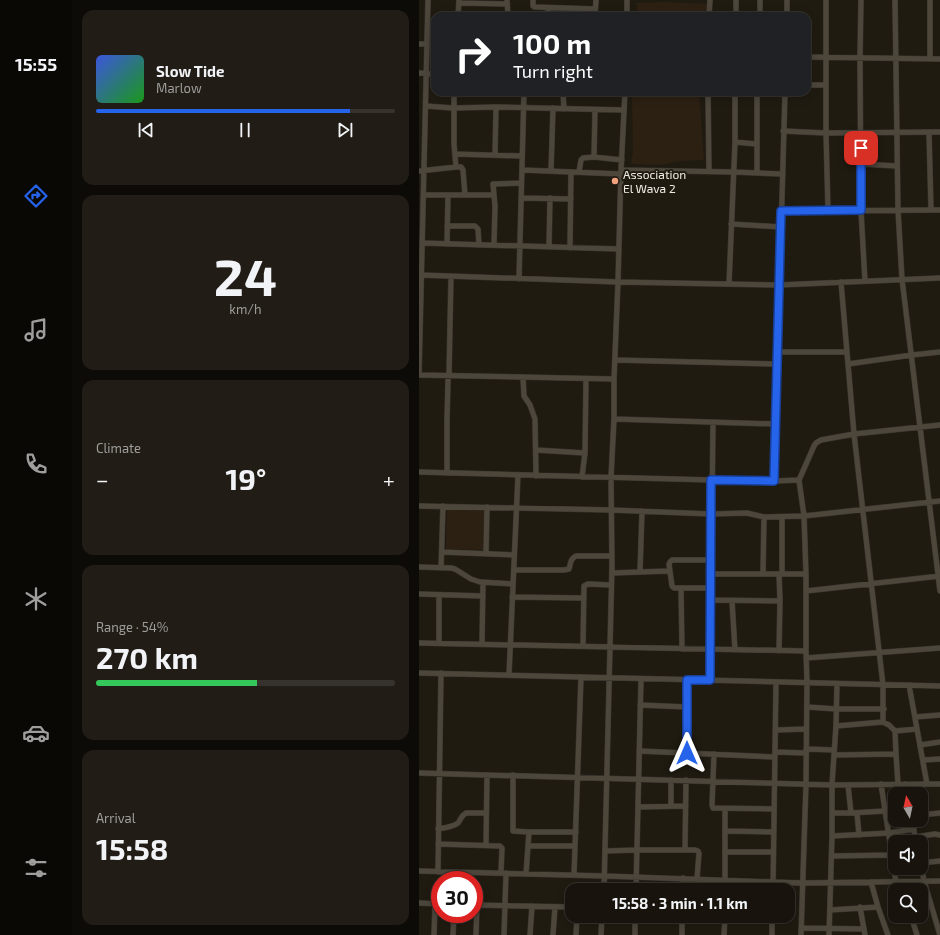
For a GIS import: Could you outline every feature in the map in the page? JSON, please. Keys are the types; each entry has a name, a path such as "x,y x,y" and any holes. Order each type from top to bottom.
{"street":[{"path":"428,0 426,106 421,171 423,195 420,275 419,374 614,379"},
{"path":"533,0 533,6 535,7 595,9 596,0"},
{"path":"627,0 627,12"},
{"path":"709,12 710,0"},
{"path":"736,0 736,12"},
{"path":"760,0 760,12"},
{"path":"787,0 787,12"},
{"path":"826,0 825,58 828,211"},
{"path":"861,0 861,210 865,281"},
{"path":"895,0 898,210 902,279 940,591"},
{"path":"929,59 930,0"},
{"path":"458,12 459,2 507,2 508,12"},
{"path":"419,44 427,44"},
{"path":"811,57 940,59"},
{"path":"419,74 431,74"},
{"path":"811,85 826,85"},
{"path":"454,96 456,167"},
{"path":"519,279 524,96"},
{"path":"563,96 564,109"},
{"path":"604,883 611,647 611,477 625,96"},
{"path":"708,96 709,172"},
{"path":"729,284 735,142 735,96"},
{"path":"757,96 757,173"},
{"path":"774,481 785,96"},
{"path":"426,106 453,108 496,107 624,110"},
{"path":"495,155 496,107"},
{"path":"551,171 553,108"},
{"path":"594,157 595,110"},
{"path":"783,130 826,133 940,132"},
{"path":"929,132 931,210"},
{"path":"735,142 757,144"},
{"path":"455,154 522,156"},
{"path":"579,172 582,158 594,157 622,160"},
{"path":"861,164 897,166"},
{"path":"421,171 461,167 463,170 465,195"},
{"path":"522,170 571,172 734,172 783,174"},
{"path":"570,248 571,172"},
{"path":"494,246 495,206 493,184 521,183"},
{"path":"423,195 494,195"},
{"path":"447,244 448,195"},
{"path":"521,198 571,199"},
{"path":"549,247 550,198"},
{"path":"781,211 940,210"},
{"path":"731,224 781,227"},
{"path":"447,226 475,226 478,229 479,245"},
{"path":"422,243 619,249"},
{"path":"420,275 618,282 779,285 940,278 940,282"},
{"path":"447,473 451,276"},
{"path":"841,282 854,434 883,685 883,722"},
{"path":"777,352 847,352"},
{"path":"848,364 940,352"},
{"path":"615,360 777,364"},
{"path":"523,377 524,396 530,405 535,419 536,476"},
{"path":"582,477 585,453 586,378"},
{"path":"614,419 775,424"},
{"path":"710,680 711,480 713,422"},
{"path":"801,935 806,784 807,683 806,574 803,516 799,480 814,446 816,443 823,440 854,434 940,425"},
{"path":"536,450 585,453"},
{"path":"419,472 711,480 799,480"},
{"path":"509,675 518,475"},
{"path":"419,506 747,514 764,517 782,517 940,501"},
{"path":"441,568 443,506"},
{"path":"486,554 487,507"},
{"path":"640,572 642,511"},
{"path":"763,574 764,517"},
{"path":"779,651 782,517"},
{"path":"442,552 514,555"},
{"path":"514,570 564,570 569,568 570,561 575,556 612,556"},
{"path":"711,560 672,560 669,564 673,588 711,588"},
{"path":"419,567 455,569 475,581 513,584"},
{"path":"612,573 669,571"},
{"path":"711,574 806,574"},
{"path":"806,591 939,576"},
{"path":"482,644 483,582"},
{"path":"583,646 583,588 585,584 611,585"},
{"path":"681,588 682,649"},
{"path":"419,594 483,596"},
{"path":"439,595 439,643"},
{"path":"512,597 583,598"},
{"path":"711,600 779,601"},
{"path":"732,601 735,650"},
{"path":"419,643 806,651"},
{"path":"806,658 940,648"},
{"path":"419,673 940,686"},
{"path":"438,871 441,673"},
{"path":"574,875 581,677"},
{"path":"636,883 641,679"},
{"path":"687,680 687,753"},
{"path":"773,882 777,682"},
{"path":"829,935 833,813 832,785 837,709 837,684"},
{"path":"909,685 927,784"},
{"path":"640,705 687,707"},
{"path":"807,707 837,709 883,709"},
{"path":"915,717 940,715"},
{"path":"836,726 883,722 889,725 895,731 898,784"},
{"path":"776,730 806,729"},
{"path":"895,731 917,729"},
{"path":"920,745 940,742"},
{"path":"639,751 775,755 806,751 896,754"},
{"path":"714,754 713,808 774,809"},
{"path":"923,760 940,759"},
{"path":"419,773 832,785 940,784"},
{"path":"486,845 487,775"},
{"path":"513,775 512,830 514,832 576,832"},
{"path":"671,780 671,806"},
{"path":"685,850 686,780"},
{"path":"881,784 889,833"},
{"path":"848,785 859,835"},
{"path":"638,807 685,806"},
{"path":"725,809 725,880"},
{"path":"833,813 885,811"},
{"path":"439,829 453,826 458,823 463,815 486,813"},
{"path":"928,814 940,813"},
{"path":"832,836 889,833 914,829 915,835"},
{"path":"725,831 774,832"},
{"path":"526,874 529,832"},
{"path":"928,836 935,834 940,835"},
{"path":"438,844 486,845 501,847 505,905 504,935"},
{"path":"528,846 575,846"},
{"path":"605,851 695,850 699,853 697,879"},
{"path":"725,852 773,852"},
{"path":"832,856 888,855"},
{"path":"928,863 940,861"},
{"path":"419,871 431,872"},
{"path":"483,873 773,882 940,881"},
{"path":"895,875 896,882"},
{"path":"924,875 940,935"},
{"path":"683,878 683,883"},
{"path":"871,882 888,935"},
{"path":"419,903 431,904"},
{"path":"483,905 565,907"},
{"path":"530,935 532,906"},
{"path":"553,935 555,907"},
{"path":"860,907 865,935"},
{"path":"830,910 878,907"},
{"path":"434,935 436,923"},
{"path":"453,935 454,923"},
{"path":"476,923 476,935"},
{"path":"576,935 577,923"},
{"path":"601,935 602,923"},
{"path":"635,923 635,935"},
{"path":"682,923 683,935"},
{"path":"724,935 725,923"},
{"path":"772,935 773,923"},
{"path":"913,923 917,935"},
{"path":"801,928 864,929"}],"shaded area":[{"path":"665,2 707,4 707,12 637,12 637,3"},
{"path":"632,96 699,96 704,160 680,161 661,165 631,164 633,151"},
{"path":"447,506 485,507 484,550 446,549"}],"place":[{"name":"Association El Wava 2","path":"615,181"}],"route":[{"path":"687,753 687,680 710,680 711,480 774,481 781,211 861,210 861,148"}]}
